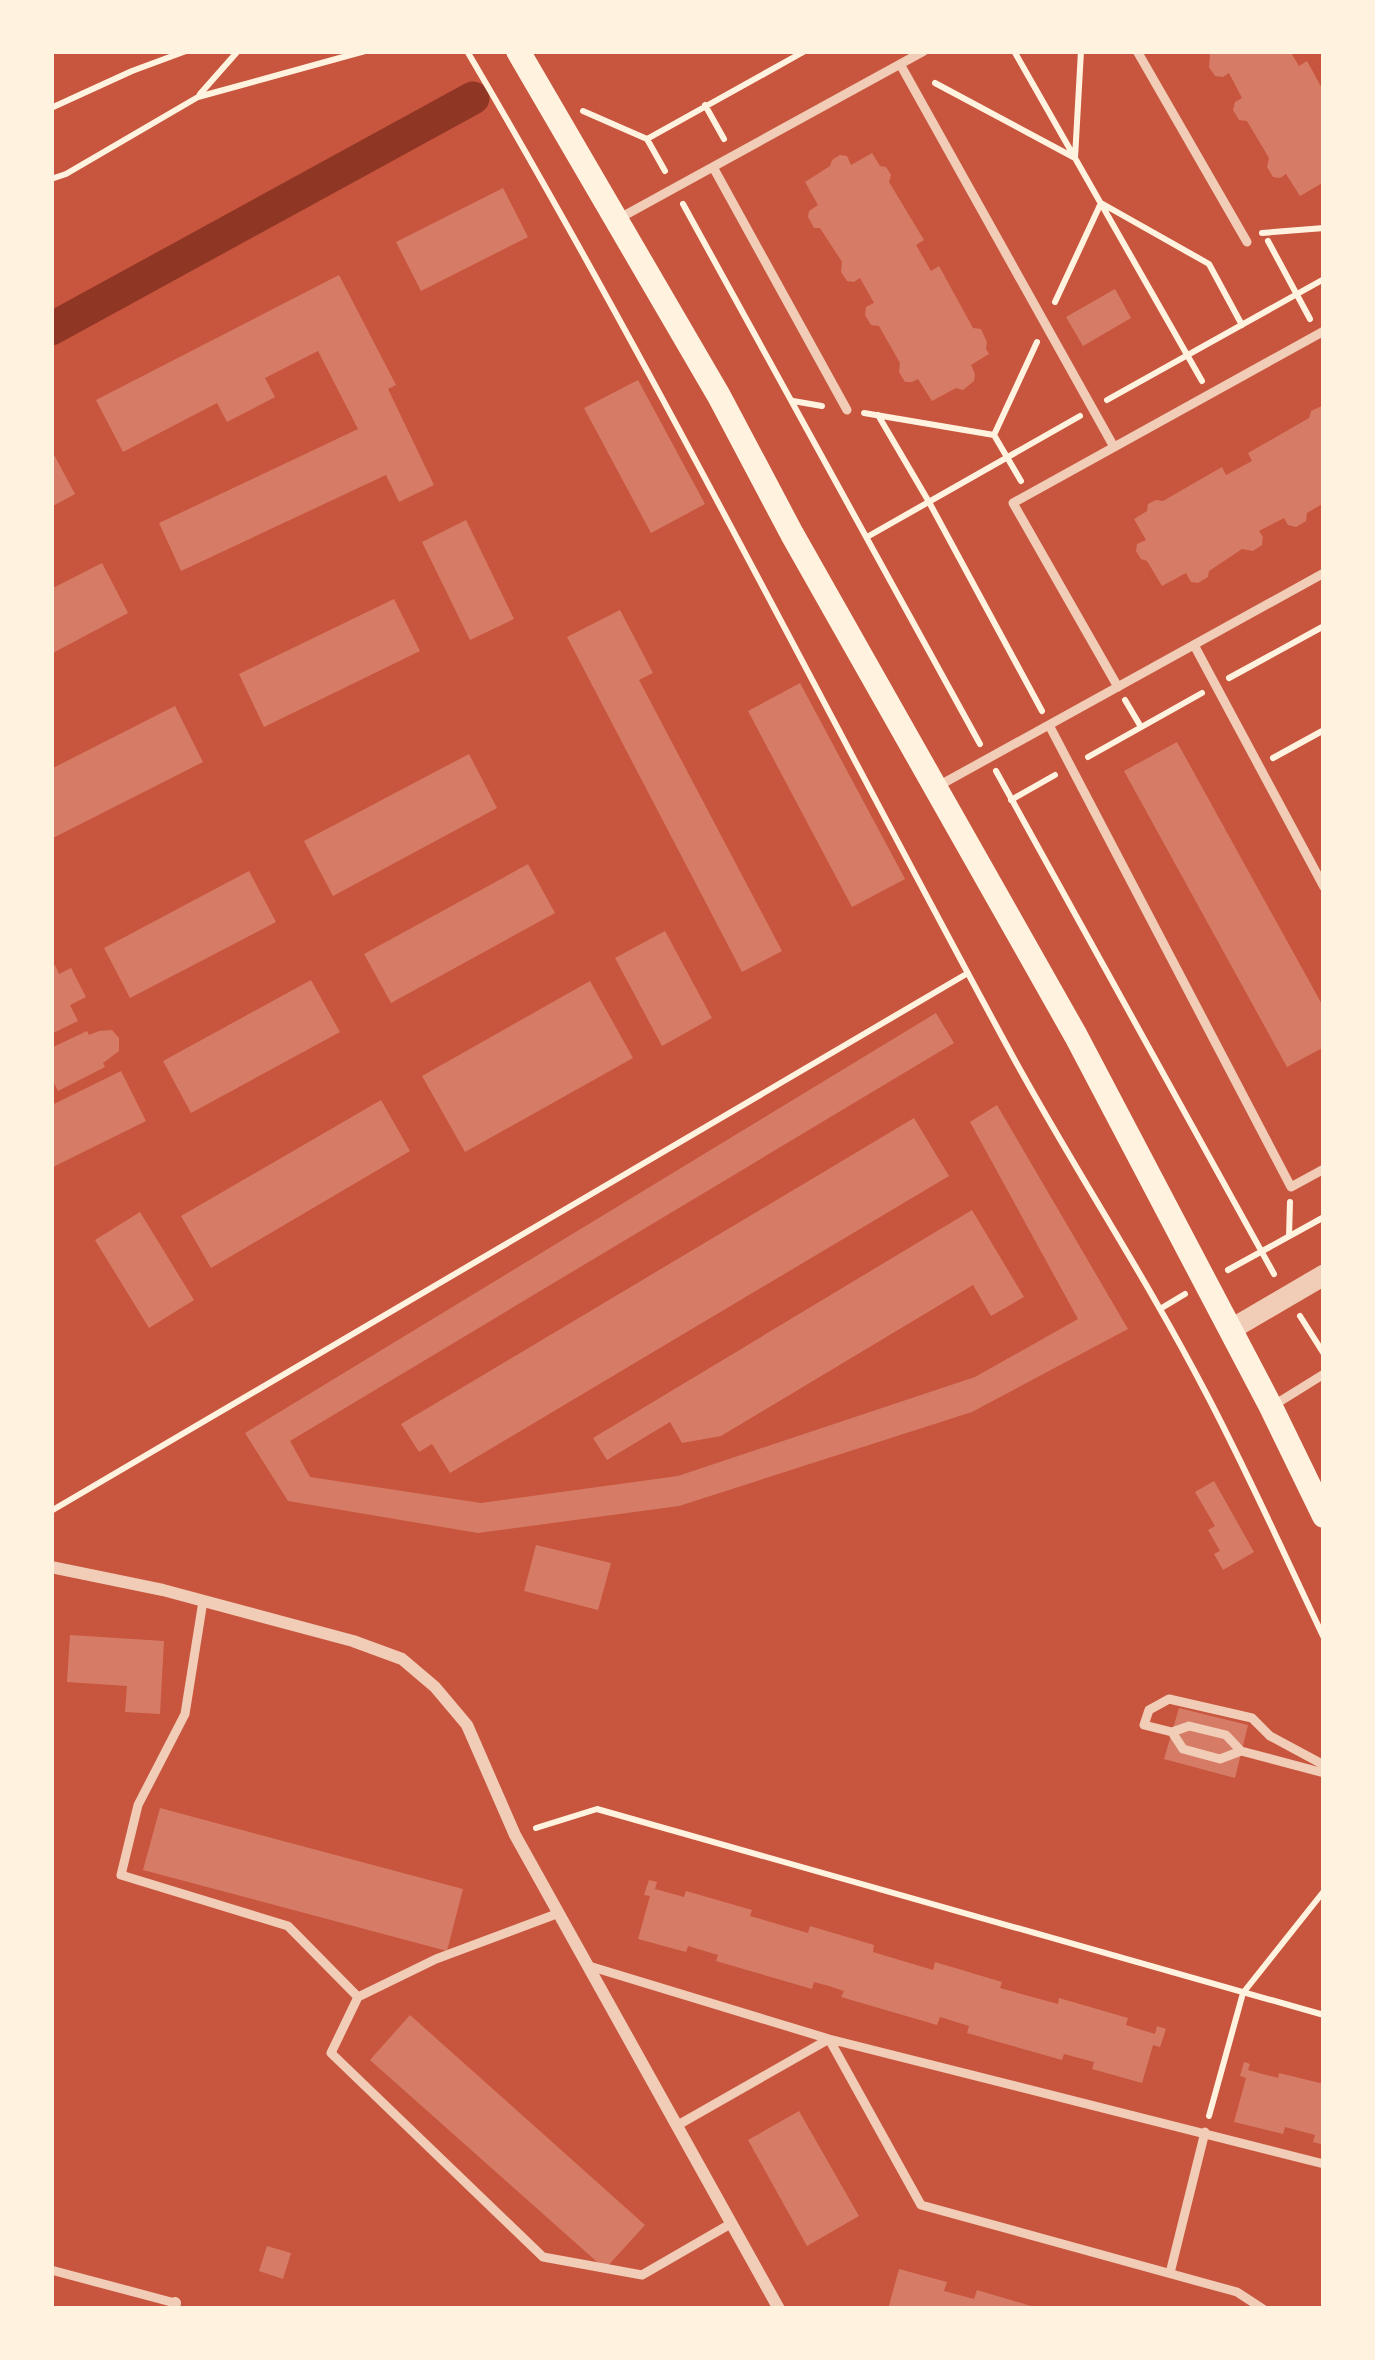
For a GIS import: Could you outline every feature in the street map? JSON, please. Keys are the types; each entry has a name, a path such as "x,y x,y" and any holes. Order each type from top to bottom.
{"main road":[{"path":"518,51 618,219 1076,1036 1324,1516"}],"street":[{"path":"1230,1330 1324,1275"},
{"path":"51,1567 353,1641 402,1659 435,1687 467,1725 515,1835 779,2309"}],"lane":[{"path":"618,219 924,51"},
{"path":"1137,51 1247,242"},
{"path":"900,64 1114,447"},
{"path":"712,167 847,410"},
{"path":"1118,687 1013,503 1321,333"},
{"path":"935,788 1322,578"},
{"path":"1194,645 1324,887"},
{"path":"1049,725 1291,1187 1324,1168"},
{"path":"1271,1407 1324,1374"},
{"path":"203,1601 185,1714 138,1805 121,1875 288,1926 358,1997"},
{"path":"1241,1751 1226,1735 1189,1726 1172,1732 1144,1725 1149,1710 1169,1699 1252,1718 1270,1736 1324,1769"},
{"path":"1172,1732 1184,1749 1220,1759 1241,1751 1324,1769"},
{"path":"559,1913 436,1959 358,1997 332,2053 543,2257 642,2275 732,2223"},
{"path":"589,1966 829,2039 1324,2164"},
{"path":"677,2125 829,2039"},
{"path":"829,2039 921,2205 1237,2292 1263,2309"},
{"path":"1170,2273 1205,2132"},
{"path":"51,2270 174,2306"}],"path":[{"path":"51,108 186,51"},
{"path":"198,97 238,51"},
{"path":"51,179 198,97 365,51"},
{"path":"467,51 750,558 1014,1059 1206,1393 1324,1637"},
{"path":"805,51 647,139 1260,1252 1324,1354"},
{"path":"1014,51 1209,395"},
{"path":"1076,158 1082,51"},
{"path":"900,64 1076,158"},
{"path":"705,105 733,156"},
{"path":"1101,203 1209,264 1242,325"},
{"path":"1321,333 1263,232 1324,228"},
{"path":"791,400 994,435 1029,494"},
{"path":"878,415 1049,725"},
{"path":"1012,800 1324,626"},
{"path":"1118,687 1141,728"},
{"path":"1259,766 1324,730"},
{"path":"51,1511 968,973"},
{"path":"1289,1236 1291,1187"},
{"path":"1260,1252 1324,1216"},
{"path":"515,1835 597,1809 1324,2015"},
{"path":"1205,2132 1243,1993 1324,1891"}],"building":[{"path":"1208,51 1290,51 1299,66 1307,61 1324,92 1324,182 1300,196 1286,174 1273,177 1267,167 1269,158 1247,121 1239,120 1233,110 1242,98 1229,73 1215,76"},
{"path":"872,153 891,175 889,182 924,240 916,245 931,271 939,266 973,328 981,329 987,342 989,354 971,365 974,381 932,401 918,379 905,382 879,326 871,325 865,315 866,307 874,303 860,278 847,281 842,262 808,217 818,205 805,182 840,155 847,156 851,165"},
{"path":"503,188 528,237 421,291 396,242"},
{"path":"339,275 396,385 388,389 434,485 399,502 386,475 181,571 159,523 358,429 318,351 265,378 275,397 227,422 217,403 123,452 96,400"},
{"path":"1115,289 1131,318 1083,346 1066,317"},
{"path":"638,380 705,504 651,533 584,408"},
{"path":"1324,405 1324,503 1296,527 1284,518 1259,531 1262,545 1253,551 1242,549 1198,583 1191,582 1186,573 1162,586 1136,551 1137,544 1146,540 1134,519 1147,511 1148,504 1163,501 1222,467 1226,475 1252,461 1248,453"},
{"path":"51,449 75,494 51,507"},
{"path":"466,520 514,619 470,640 422,542"},
{"path":"102,563 128,613 51,654 51,589"},
{"path":"394,599 420,651 264,727 239,674"},
{"path":"620,610 653,673 639,680 782,951 742,972 567,637"},
{"path":"800,683 905,879 852,907 748,711"},
{"path":"175,706 203,762 51,839 51,769"},
{"path":"1177,742 1324,1008 1324,1047 1287,1067 1124,771"},
{"path":"469,754 497,808 333,896 304,841"},
{"path":"528,864 555,913 391,1003 364,954"},
{"path":"249,871 276,922 130,998 104,948"},
{"path":"665,931 712,1018 662,1046 615,958"},
{"path":"55,965 59,974 71,968 86,997 70,1005 78,1021 51,1034 51,967"},
{"path":"311,980 340,1032 191,1113 163,1061"},
{"path":"590,981 633,1058 465,1152 422,1076"},
{"path":"936,1013 954,1043 290,1441 310,1477 481,1503 678,1476 975,1377 1078,1319 970,1122 997,1105 1128,1329 972,1412 679,1506 478,1533 288,1501 245,1433"},
{"path":"112,1030 119,1038 119,1051 103,1063 105,1067 58,1091 51,1077 51,1048 87,1031 89,1035"},
{"path":"121,1071 146,1121 51,1168 51,1097 54,1104"},
{"path":"381,1100 410,1151 211,1268 181,1216"},
{"path":"914,1118 949,1176 450,1473 432,1444 419,1452 401,1424"},
{"path":"972,1210 1024,1297 991,1316 973,1285 721,1436 682,1443 670,1422 607,1460 593,1438"},
{"path":"140,1212 194,1300 149,1328 95,1240"},
{"path":"1214,1481 1254,1552 1223,1570 1214,1554 1220,1551 1208,1530 1215,1526 1195,1492"},
{"path":"536,1545 611,1563 598,1610 524,1591"},
{"path":"70,1635 164,1641 160,1714 125,1712 127,1686 67,1682"},
{"path":"1179,1708 1248,1725 1235,1778 1164,1759"},
{"path":"160,1808 463,1889 447,1951 143,1870"},
{"path":"649,1880 657,1882 655,1889 684,1897 686,1891 808,1933 810,1926 874,1945 873,1952 933,1970 935,1962 1002,1982 1000,1988 1058,2004 1059,1998 1128,2018 1126,2025 1155,2034 1157,2026 1166,2029 1160,2047 1153,2045 1142,2083 1092,2069 1094,2062 1064,2054 1062,2060 967,2033 969,2026 940,2017 937,2025 841,1997 844,1991 829,1986 814,1982 812,1989 716,1961 718,1955 688,1946 686,1952 638,1939 650,1896 644,1895"},
{"path":"410,2015 645,2225 605,2269 370,2060"},
{"path":"1244,2062 1250,2064 1248,2070 1324,2084 1324,2145 1313,2142 1315,2135 1285,2127 1283,2134 1234,2122 1246,2078 1240,2076"},
{"path":"799,2111 859,2216 807,2246 748,2140"},
{"path":"267,2246 291,2253 283,2279 259,2271"},
{"path":"899,2269 947,2282 944,2291 974,2299 977,2290 1041,2309 888,2309"}],"waterway":[{"path":"51,329 473,98"}]}
